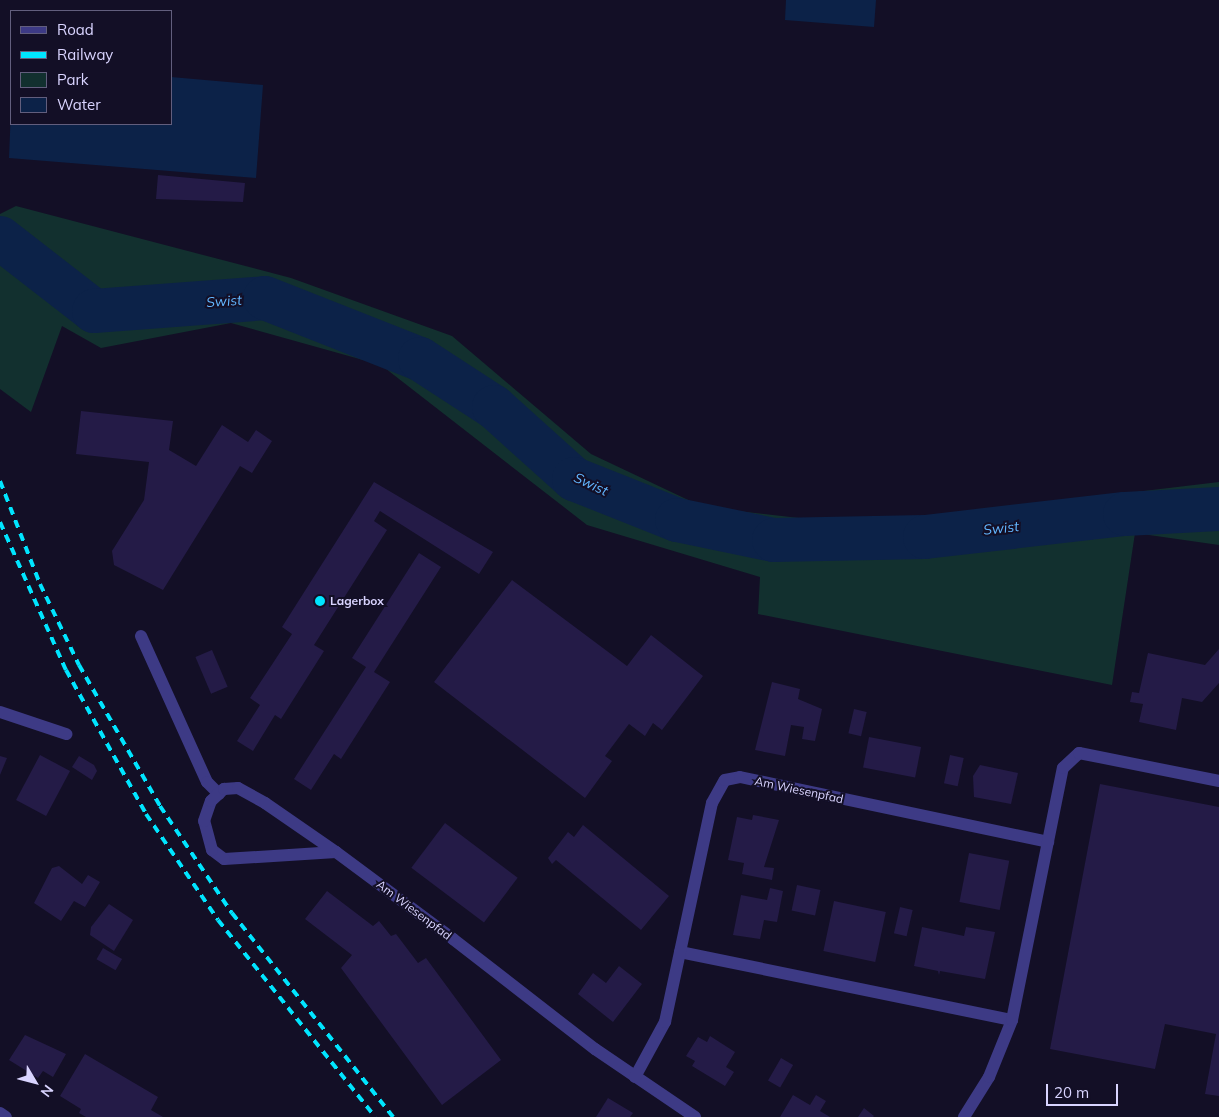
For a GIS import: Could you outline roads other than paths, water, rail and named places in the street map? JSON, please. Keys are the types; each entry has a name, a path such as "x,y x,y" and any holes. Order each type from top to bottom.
{"street":[{"path":"141,636 207,782 219,794 211,801 204,821 212,850 224,859 336,852"},
{"path":"0,712 66,734"},
{"path":"964,1117 989,1077 1012,1020 1063,768 1079,753 1219,781"},
{"name":"Am Wiesenpfad","path":"635,1077 665,1022 712,803 725,780 740,777 1048,842"},
{"name":"Am Wiesenpfad","path":"219,794 238,788 336,852 635,1077 695,1117"},
{"path":"680,952 1012,1020"},
{"path":"0,1113 6,1117"}],"water":[{"path":"786,0 876,0 874,27 785,20"},
{"path":"172,77 263,85 256,178 9,158 10,125 172,125"}],"waterway":[{"name":"Swist","path":"0,238 94,311 265,298 420,359 494,407 574,479 677,520 774,540 925,537 1125,514 1219,509"}],"railway":[{"path":"0,481 40,584 79,665 160,806 232,913 393,1117"},
{"path":"0,522 66,670 146,814 218,920 375,1117"}],"place":[{"name":"Lagerbox","path":"320,601"}]}
